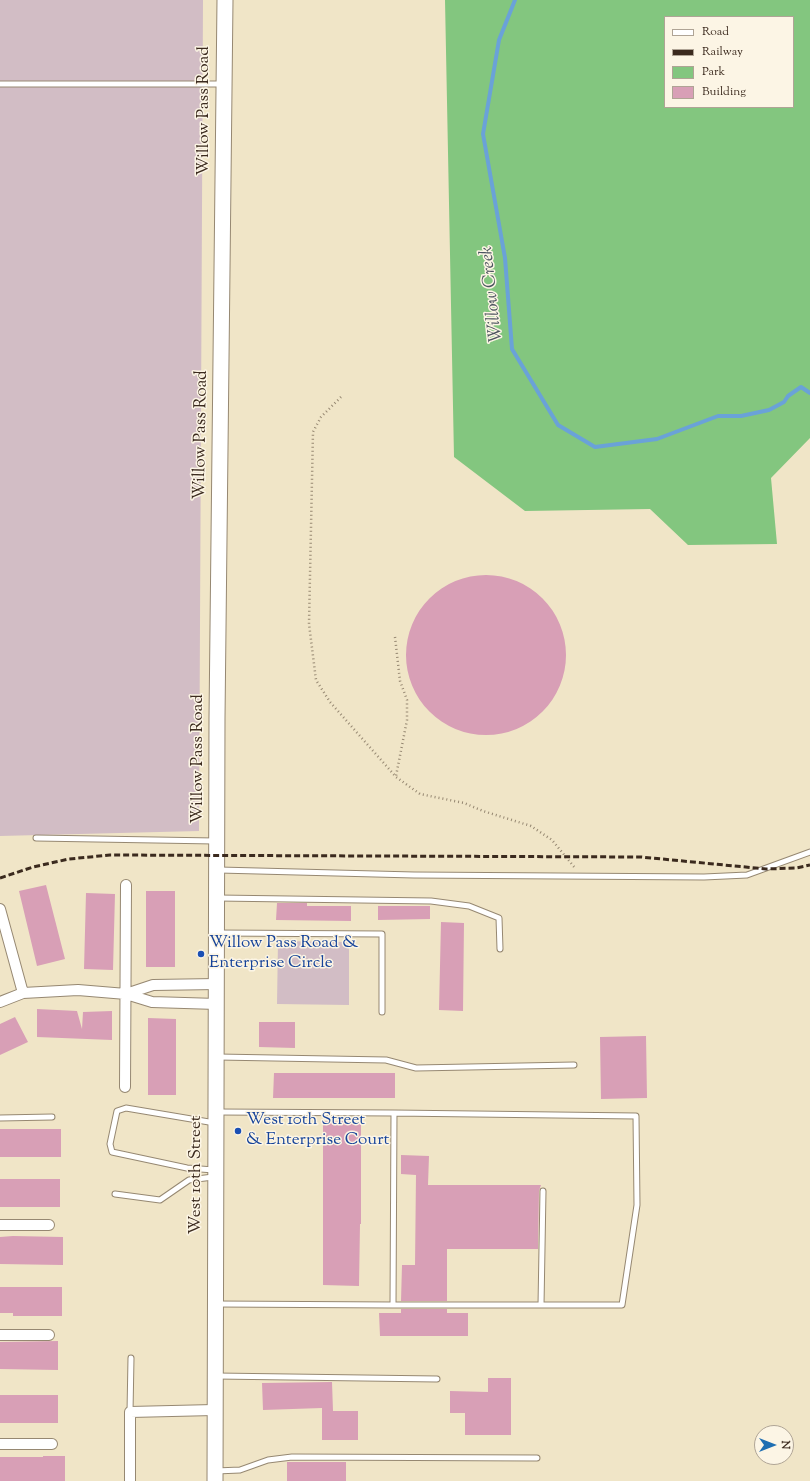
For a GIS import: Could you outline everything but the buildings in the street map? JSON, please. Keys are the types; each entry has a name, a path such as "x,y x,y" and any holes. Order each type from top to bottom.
{"main road":[{"name":"Willow Pass Road","path":"218,870 224,0"},
{"name":"West 10th Street","path":"215,1476 214,1410 216,1304 218,870"}],"street":[{"path":"125,1087 126,885"},
{"path":"0,909 23,993"},
{"path":"126,994 153,985 217,984"},
{"path":"0,1002 23,993 78,990 126,994 152,1002 217,1004"},
{"path":"0,1225 50,1225"},
{"path":"0,1335 50,1335"},
{"path":"130,1481 130,1412 214,1410"},
{"path":"0,1444 52,1444"}],"lane":[{"path":"0,84 224,84"},
{"path":"36,838 218,841"},
{"path":"218,870 414,875 747,876 810,852"},
{"path":"218,898 431,901 469,906 499,918 500,949"},
{"path":"217,933 382,934 382,1012"},
{"path":"217,1057 386,1060 416,1068 574,1065"},
{"path":"216,1173 112,1152 110,1144 117,1111 126,1108 216,1117 394,1113 636,1116 637,1205 622,1305 216,1304"},
{"path":"393,1305 394,1113"},
{"path":"0,1118 52,1117"},
{"path":"115,1194 160,1200 189,1180 216,1173"},
{"path":"541,1305 543,1191"},
{"path":"130,1412 131,1358"},
{"path":"215,1376 437,1379"},
{"path":"215,1476 240,1470 268,1460 292,1457 537,1458"}],"path":[{"path":"341,397 322,417 313,432 309,624 316,680 330,702 396,777 420,794 464,803 483,811 531,826 552,840 582,876"},
{"path":"394,637 400,681 407,700 407,720 396,777"}],"shaded area":[{"path":"0,0 203,0 199,831 0,836"},
{"path":"278,941 349,942 349,1005 277,1004"}],"green space":[{"path":"445,0 810,0 810,438 771,478 777,544 688,545 650,509 525,511 454,457"}],"waterway":[{"name":"Willow Creek","path":"515,0 499,40 483,134 505,258 512,349 558,425 595,447 657,439 718,416 741,416 769,410 784,402 788,396 801,387 810,393"}],"railway":[{"path":"0,878 33,867 69,859 110,855 641,857 766,869 796,868 810,865"}],"place":[{"name":"Willow Pass Road & Enterprise Circle","path":"201,954"},
{"name":"West 10th Street & Enterprise Court","path":"238,1131"}]}
